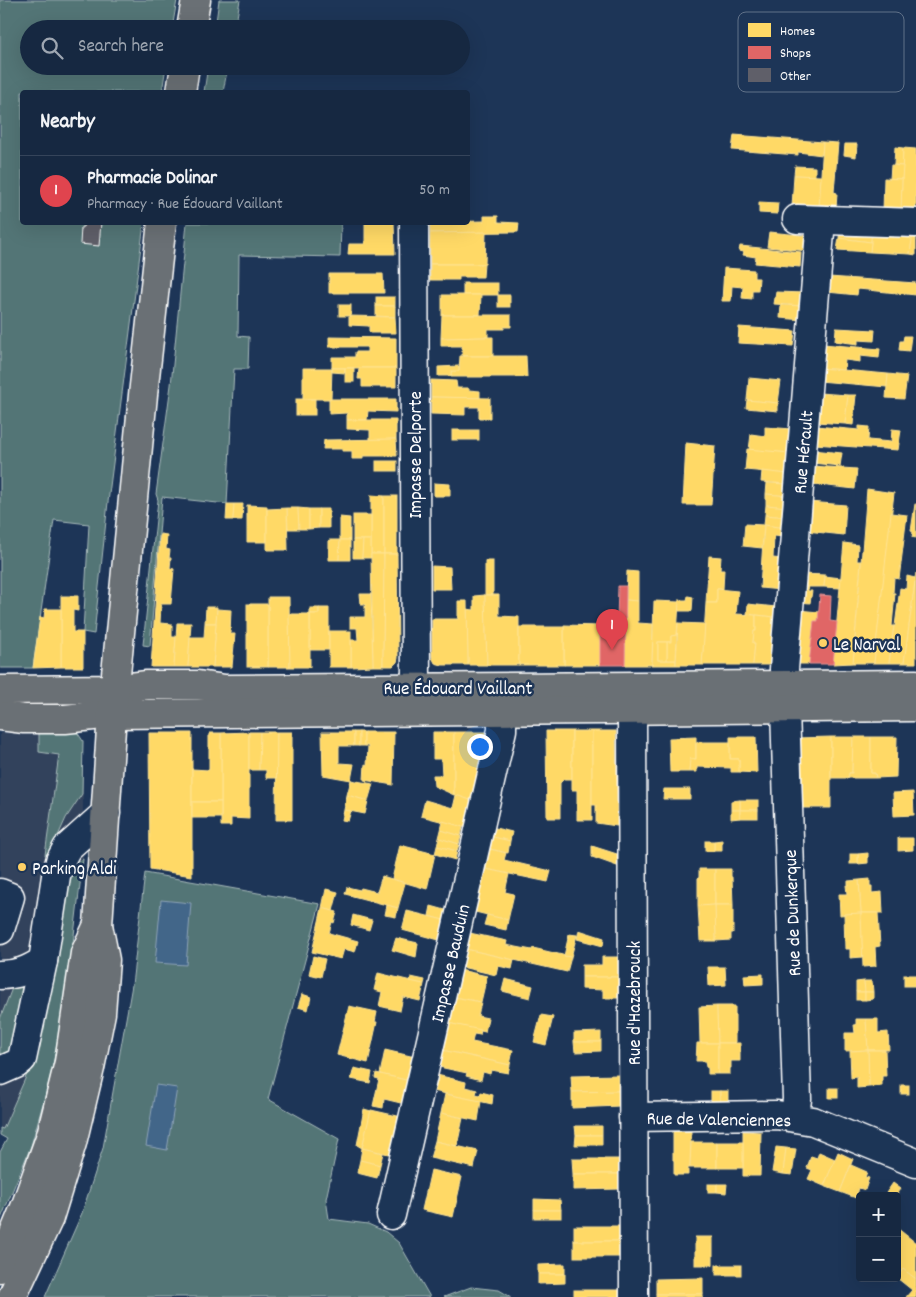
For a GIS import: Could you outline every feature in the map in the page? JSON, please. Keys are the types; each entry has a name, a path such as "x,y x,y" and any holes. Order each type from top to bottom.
{"main road":[{"path":"193,20 196,0"},
{"path":"181,90 184,75"},
{"path":"12,1297 49,1218 72,1143 101,1013 105,960 98,925 113,701 162,225"},
{"name":"Rue Édouard Vaillant","path":"0,690 113,701 502,711 632,710 916,684"},
{"name":"Rue Édouard Vaillant","path":"0,716 24,719 66,719 113,701 147,685 198,685 225,689 573,686 785,696 916,706"},
{"path":"0,1268 26,1205 51,1135 69,1062 85,953 98,925"}],"street":[{"name":"Rue Hérault","path":"785,696 785,659 809,219 916,223"},
{"name":"Impasse Delporte","path":"414,225 416,687"},
{"path":"0,702 555,698 573,686"},
{"path":"632,710 660,697 916,694"},
{"name":"Rue de Dunkerque","path":"785,696 797,1099 795,1118"},
{"name":"Rue d'Hazebrouck","path":"632,710 634,1297"},
{"name":"Impasse Bauduin","path":"391,1215 502,730 502,711"},
{"path":"11,1065 43,961 60,861 67,848 106,813"},
{"path":"0,893 10,897 0,930"},
{"path":"0,975 20,973 31,969 43,961"},
{"name":"Rue de Valenciennes","path":"633,1117 777,1115 813,1121 916,1163"}],"shaded area":[{"path":"77,732 83,741 83,859 68,986 51,1075 0,1135 0,733"},
{"path":"161,900 191,903 186,965 155,963"},
{"path":"156,1085 177,1088 167,1150 146,1146"}],"green space":[{"path":"0,0 177,0 174,20 20,20 20,75 165,75 162,90 20,90 20,225 144,225 108,502 94,634 83,632 89,524 54,520 33,668 0,668"},
{"path":"219,0 240,0 237,20 216,20"},
{"path":"207,75 226,75 223,90 204,90"},
{"path":"187,225 341,225 340,257 239,255 238,336 249,337 248,369 234,369 227,504 162,497 150,646 143,645 158,500 156,494 171,385"},
{"path":"39,732 77,732 83,741 82,794 66,818 49,856 45,855 59,755 39,752"},
{"path":"83,859 68,986 51,1075 31,1146 0,1221 0,1152 7,1139 0,1135 0,1128 3,1129 28,1072 69,868"},
{"path":"145,873 320,904 268,1099 339,1139 326,1199 329,1219 368,1224 386,1232 399,1243 430,1297 45,1297 82,1213 103,1148 132,985"},
{"path":"33,977 12,1052 0,1059 0,1019 14,983"},
{"path":"471,1287 499,1290 511,1297 444,1297"}],"building: Homes":[{"path":"734,135 823,142 822,155 798,152 798,155 732,150"},
{"path":"823,142 838,143 834,192 837,193 836,209 819,208"},
{"path":"845,144 857,144 856,157 844,155"},
{"path":"895,147 903,148 903,166 894,165"},
{"path":"903,148 916,149 916,209 901,208"},
{"path":"891,165 903,166 902,179 890,179"},
{"path":"795,166 815,167 815,176 794,175"},
{"path":"794,175 821,176 819,208 792,207"},
{"path":"884,178 902,179 901,212 883,211"},
{"path":"759,202 778,203 777,214 759,213"},
{"path":"484,216 498,216 498,222 519,223 518,232 430,233 430,225 470,225 470,221 484,221"},
{"path":"365,225 394,225 395,254 348,254 349,244 365,244"},
{"path":"840,227 872,230 871,242 839,238"},
{"path":"872,230 913,233 910,254 870,252"},
{"path":"486,232 485,264 430,264 430,233"},
{"path":"769,232 810,236 809,251 767,247"},
{"path":"913,233 916,233 916,255 910,254"},
{"path":"839,238 871,242 870,252 837,250"},
{"path":"740,246 801,252 800,267 755,263 756,257 743,255 744,252 739,251"},
{"path":"430,264 484,264 483,277 459,277 459,280 430,280"},
{"path":"724,268 754,270 754,278 759,278 758,290 752,290 752,299 742,298 743,287 732,286 731,301 722,301"},
{"path":"329,274 383,274 384,293 329,293"},
{"path":"829,277 916,283 916,295 858,289 857,295 827,292"},
{"path":"463,283 498,283 498,295 463,295"},
{"path":"776,292 805,293 804,306 774,304"},
{"path":"442,295 481,295 480,315 442,315"},
{"path":"498,295 510,295 510,307 498,307"},
{"path":"376,297 395,297 395,306 376,306"},
{"path":"339,305 351,305 351,316 339,316"},
{"path":"781,305 804,306 803,320 780,318"},
{"path":"376,306 395,306 395,317 376,316"},
{"path":"442,315 511,315 511,327 488,329 488,337 441,338"},
{"path":"349,316 395,317 396,333 371,333 369,326 349,325"},
{"path":"739,327 795,331 793,346 738,343"},
{"path":"836,328 875,330 874,341 858,340 858,344 835,341"},
{"path":"904,336 911,336 909,351 899,350 900,341 903,341"},
{"path":"329,337 396,338 396,368 332,368 332,357 355,357 355,352 367,352 367,347 329,347"},
{"path":"493,337 493,356 462,356 462,346 441,346 441,338"},
{"path":"823,344 880,349 879,358 860,356 860,362 845,360 844,370 821,368"},
{"path":"460,356 526,356 527,377 451,377 451,371 459,371"},
{"path":"459,366 459,371 451,371 451,376 438,376 438,367"},
{"path":"303,368 332,368 331,399 303,399"},
{"path":"332,368 345,368 345,373 332,372"},
{"path":"345,368 354,368 354,382 345,382"},
{"path":"359,368 396,368 396,387 362,387 362,379 358,379"},
{"path":"820,368 888,374 887,387 819,381"},
{"path":"888,374 907,376 904,399 886,398"},
{"path":"749,378 781,381 778,403 747,400"},
{"path":"431,380 456,381 457,388 480,391 480,398 431,397"},
{"path":"819,393 848,395 845,424 816,422"},
{"path":"848,395 856,395 853,425 845,424"},
{"path":"431,397 490,398 490,418 479,418 479,407 465,407 465,415 431,414"},
{"path":"296,399 315,399 315,415 296,415"},
{"path":"329,399 396,399 396,412 368,411 367,420 347,420 347,413 329,414"},
{"path":"747,400 778,403 778,411 746,408"},
{"path":"347,420 396,420 396,439 370,440 370,430 347,429"},
{"path":"816,426 859,430 859,426 869,427 868,440 891,442 892,429 901,430 898,450 814,444"},
{"path":"765,427 792,429 790,453 749,450 751,434 765,436"},
{"path":"452,430 479,430 479,440 452,440"},
{"path":"396,439 397,456 363,456 363,459 352,459 352,451 323,449 324,440"},
{"path":"686,443 715,446 711,505 683,505"},
{"path":"747,449 790,453 788,474 745,470"},
{"path":"813,450 842,453 840,466 812,463"},
{"path":"376,461 397,461 397,471 376,471"},
{"path":"812,466 857,469 855,489 810,484"},
{"path":"762,471 788,474 787,484 761,482"},
{"path":"434,483 450,484 450,496 434,496"},
{"path":"767,483 787,484 788,496 766,494"},
{"path":"867,489 894,493 874,663 853,663"},
{"path":"766,494 788,496 787,507 766,505"},
{"path":"371,495 384,496 384,554 371,554"},
{"path":"384,496 397,496 397,554 384,554"},
{"path":"809,502 846,505 844,535 806,531"},
{"path":"227,504 234,504 233,520 226,520"},
{"path":"234,504 243,504 242,520 233,520"},
{"path":"915,504 916,538 912,537 913,532 911,531"},
{"path":"247,505 267,506 267,542 247,542"},
{"path":"766,505 787,507 786,517 765,515"},
{"path":"287,508 298,508 299,529 288,529"},
{"path":"287,508 288,550 267,550 267,509"},
{"path":"298,508 309,509 309,529 299,529"},
{"path":"309,509 319,509 319,528 309,529"},
{"path":"319,509 329,509 329,528 319,528"},
{"path":"891,513 907,515 899,579 894,578 893,593 895,593 892,626 894,626 889,663 874,663"},
{"path":"353,515 371,515 371,540 353,540"},
{"path":"765,515 786,517 785,528 764,525"},
{"path":"340,517 350,518 350,540 340,540"},
{"path":"745,524 764,525 762,548 743,546"},
{"path":"764,525 785,528 784,537 774,536 773,558 783,559 781,590 760,588"},
{"path":"160,534 167,535 166,549 170,550 170,568 174,569 171,604 161,604 160,623 172,624 172,637 176,637 174,667 151,667"},
{"path":"329,540 340,540 339,560 329,560"},
{"path":"340,540 350,540 350,560 339,560"},
{"path":"353,540 363,540 362,558 353,558"},
{"path":"363,540 371,540 371,558 362,558"},
{"path":"844,543 858,545 857,561 861,561 853,663 833,664"},
{"path":"371,554 384,554 383,666 373,666"},
{"path":"384,554 397,554 398,658 393,666 383,666"},
{"path":"709,556 721,557 720,570 724,570 723,589 717,589 717,603 706,603"},
{"path":"485,561 493,561 493,595 485,595"},
{"path":"432,566 450,567 451,589 432,589"},
{"path":"627,571 638,572 638,601 626,600"},
{"path":"916,573 904,663 889,663 900,588 906,589 907,576 915,578"},
{"path":"802,574 825,575 824,587 801,587"},
{"path":"825,576 841,578 840,588 824,587"},
{"path":"915,582 916,663 904,663"},
{"path":"801,587 808,587 808,591 812,591 810,603 799,602"},
{"path":"717,589 738,591 736,614 756,615 753,665 702,665 706,603 717,603"},
{"path":"360,594 371,594 373,666 351,667 351,640 358,640 357,628 350,628 350,617 365,617 365,604 361,604"},
{"path":"485,595 487,665 468,665 467,609 474,610 474,596"},
{"path":"485,595 499,595 499,616 519,617 519,665 487,665"},
{"path":"61,596 78,596 78,611 73,610 73,632 83,632 83,667 61,667"},
{"path":"688,596 693,597 692,611 678,611 679,600 687,600"},
{"path":"268,597 289,597 290,667 268,667"},
{"path":"626,600 638,601 638,623 653,624 652,665 625,665"},
{"path":"458,601 467,601 468,665 442,665 435,663 432,657 432,619 458,619"},
{"path":"654,601 679,602 677,635 671,636 671,642 658,642 658,660 676,660 676,665 652,665"},
{"path":"247,604 268,604 268,667 247,667"},
{"path":"748,604 776,607 775,617 747,614"},
{"path":"206,607 217,607 216,623 205,623"},
{"path":"310,608 319,608 319,614 310,614"},
{"path":"319,608 329,608 329,650 310,650 310,614 319,614"},
{"path":"45,609 61,609 61,667 33,668 40,617 44,618"},
{"path":"217,609 231,610 230,634 235,634 232,667 213,667"},
{"path":"798,610 819,612 818,621 814,621 809,664 793,664"},
{"path":"289,614 310,614 310,667 290,667"},
{"path":"756,615 775,617 771,665 753,665"},
{"path":"177,623 191,623 188,667 174,667"},
{"path":"205,623 216,623 213,667 188,667 190,637 204,637"},
{"path":"678,623 705,624 702,665 676,665"},
{"path":"564,625 600,626 600,665 564,665"},
{"path":"519,627 564,627 564,665 519,665"},
{"path":"329,631 351,631 351,667 329,667"},
{"path":"677,635 676,660 667,660 667,642 671,642 671,636"},
{"path":"658,642 667,642 667,660 658,660"},
{"path":"546,731 572,731 572,779 564,779 560,783 560,818 547,818"},
{"path":"572,731 592,731 592,820 577,820 577,790 572,790"},
{"path":"592,731 616,731 617,826 596,823 596,805 592,805"},
{"path":"249,732 249,819 231,818 231,826 221,826 221,733"},
{"path":"249,732 260,732 259,770 249,770"},
{"path":"260,732 277,732 277,778 266,778 266,770 259,770"},
{"path":"277,732 292,732 292,820 276,820"},
{"path":"322,732 354,732 354,746 339,746 339,763 354,764 351,780 323,775"},
{"path":"354,732 359,732 359,746 354,746"},
{"path":"359,732 364,732 364,746 359,746"},
{"path":"364,732 394,732 393,785 364,780 368,746 364,746"},
{"path":"433,732 454,732 454,795 434,786 433,775 442,775 441,759 433,759"},
{"path":"454,732 490,732 473,801 454,795"},
{"path":"149,733 192,733 192,876 150,869"},
{"path":"210,733 221,733 221,802 192,802 192,769 209,770"},
{"path":"696,737 696,759 690,759 689,772 670,772 669,738"},
{"path":"730,737 756,737 757,773 739,772 739,759 730,759"},
{"path":"831,737 831,808 796,808 796,738"},
{"path":"831,737 853,737 852,773 849,773 848,778 831,778"},
{"path":"853,737 871,737 871,773 875,773 876,778 848,778 849,773 852,773"},
{"path":"871,737 897,737 896,777 876,778 875,773 871,773"},
{"path":"696,742 730,742 730,759 739,759 739,772 731,772 731,768 697,767 697,772 689,772 690,759 696,759"},
{"path":"351,780 373,784 368,801 347,795"},
{"path":"664,789 690,789 690,799 663,799"},
{"path":"913,792 914,815 894,816 893,793"},
{"path":"347,795 368,801 365,814 344,810"},
{"path":"456,795 473,801 467,828 421,816 425,800 453,808"},
{"path":"740,800 758,800 758,810 740,810"},
{"path":"740,800 740,810 731,810 731,801"},
{"path":"192,802 221,802 221,818 192,818"},
{"path":"344,810 351,811 348,821 342,820"},
{"path":"731,810 740,810 740,818 731,819"},
{"path":"740,810 758,810 758,818 740,818"},
{"path":"443,821 463,827 461,836 441,830"},
{"path":"491,827 512,832 510,841 489,836"},
{"path":"441,830 461,836 459,844 439,838"},
{"path":"489,836 510,841 508,853 486,848"},
{"path":"439,838 459,844 457,851 437,846"},
{"path":"898,838 913,838 913,850 898,851"},
{"path":"722,840 722,851 714,851 714,841"},
{"path":"705,841 714,841 714,851 705,851"},
{"path":"400,845 435,854 427,889 392,879"},
{"path":"437,846 457,851 455,860 435,854"},
{"path":"592,846 617,854 617,866 592,857"},
{"path":"486,848 506,853 504,860 551,871 548,882 481,868"},
{"path":"868,853 868,863 858,864 858,854"},
{"path":"850,854 858,854 858,864 850,864"},
{"path":"481,868 509,874 505,892 514,894 508,920 471,911"},
{"path":"699,869 715,869 715,905 698,906"},
{"path":"715,869 731,869 733,905 715,905"},
{"path":"382,876 405,883 398,908 345,894 347,887 377,892"},
{"path":"870,879 872,893 882,892 883,913 861,913 859,880"},
{"path":"859,880 861,913 840,915 839,894 847,894 846,885 848,885 848,881"},
{"path":"326,889 338,892 333,911 322,908"},
{"path":"387,905 398,908 396,917 385,915"},
{"path":"715,905 733,905 733,933 731,933 731,940 716,941"},
{"path":"715,905 716,941 700,941 698,906"},
{"path":"431,906 449,911 446,921 429,916"},
{"path":"322,908 337,912 329,933 358,941 355,952 344,949 341,959 312,952"},
{"path":"407,911 444,920 439,940 402,930"},
{"path":"861,913 863,957 850,958 850,949 845,949 844,914"},
{"path":"861,913 878,913 880,946 875,947 876,966 863,967"},
{"path":"353,915 372,920 369,930 351,925"},
{"path":"487,915 508,920 506,930 484,925"},
{"path":"579,930 604,938 603,946 577,939"},
{"path":"465,932 507,941 506,945 532,950 533,948 571,957 567,972 461,948"},
{"path":"569,934 577,935 571,957 564,956"},
{"path":"396,938 418,943 416,957 392,950"},
{"path":"461,948 514,960 512,969 498,966 496,975 457,966"},
{"path":"313,956 325,959 321,977 309,974"},
{"path":"602,957 618,957 619,977 582,977 582,965 602,965"},
{"path":"708,967 725,967 726,985 709,986"},
{"path":"460,970 487,976 481,1002 454,997"},
{"path":"378,973 424,984 420,1001 403,997 400,1011 379,1006 382,992 374,990"},
{"path":"763,974 763,984 745,985 744,975"},
{"path":"904,975 916,975 916,986 904,986"},
{"path":"411,977 425,980 424,984 410,981"},
{"path":"582,977 619,977 619,998 603,998 603,990 582,989"},
{"path":"505,979 533,986 530,998 502,991"},
{"path":"864,981 865,992 856,992 856,982"},
{"path":"864,981 872,981 873,992 865,992"},
{"path":"856,992 865,992 865,1000 856,1000"},
{"path":"865,992 873,992 873,999 865,1000"},
{"path":"302,994 311,997 308,1010 298,1007"},
{"path":"454,997 481,1002 478,1016 488,1018 485,1032 448,1023"},
{"path":"349,1006 377,1012 375,1022 377,1022 368,1063 337,1055"},
{"path":"717,1006 718,1043 700,1043 699,1007"},
{"path":"717,1006 735,1006 735,1043 718,1043"},
{"path":"541,1015 553,1017 546,1045 534,1042"},
{"path":"856,1019 866,1019 868,1050 845,1051 845,1033 855,1033 854,1025 856,1025"},
{"path":"866,1019 878,1019 878,1033 888,1032 889,1050 868,1050"},
{"path":"448,1023 481,1030 480,1035 474,1034 472,1042 513,1050 510,1065 442,1050"},
{"path":"601,1032 601,1042 574,1042 574,1033"},
{"path":"574,1042 601,1042 601,1051 575,1052"},
{"path":"697,1043 718,1043 718,1074 708,1074 705,1061 696,1061"},
{"path":"718,1043 740,1043 740,1061 731,1061 730,1074 718,1074"},
{"path":"385,1050 415,1057 410,1081 380,1074"},
{"path":"442,1050 510,1065 508,1073 491,1070 490,1074 483,1072 481,1080 466,1076 467,1073 439,1067"},
{"path":"868,1050 885,1050 886,1076 882,1076 882,1086 869,1087"},
{"path":"868,1050 869,1087 857,1088 857,1077 851,1078 850,1051"},
{"path":"354,1068 372,1072 370,1083 351,1079"},
{"path":"376,1073 410,1081 405,1104 384,1099 383,1108 373,1106 379,1079 375,1078"},
{"path":"437,1075 466,1082 465,1087 477,1090 476,1094 480,1095 481,1092 493,1095 492,1104 433,1091"},
{"path":"620,1075 620,1091 572,1092 571,1076"},
{"path":"901,1085 909,1085 909,1094 901,1094"},
{"path":"829,1088 838,1088 838,1098 829,1098"},
{"path":"620,1091 620,1106 572,1108 572,1092"},
{"path":"711,1091 720,1091 720,1101 711,1101"},
{"path":"720,1091 728,1091 728,1101 720,1101"},
{"path":"445,1094 481,1101 478,1121 441,1113"},
{"path":"364,1109 371,1111 362,1148 357,1145"},
{"path":"371,1110 402,1117 393,1155 362,1148"},
{"path":"441,1113 463,1118 457,1146 435,1141"},
{"path":"575,1126 602,1126 602,1135 576,1135"},
{"path":"673,1131 691,1131 690,1168 688,1168 688,1175 674,1175"},
{"path":"743,1131 761,1132 760,1176 743,1176"},
{"path":"576,1135 602,1135 602,1145 575,1145"},
{"path":"435,1141 478,1151 474,1168 430,1158"},
{"path":"691,1142 717,1142 717,1168 690,1168"},
{"path":"717,1142 743,1142 743,1168 717,1168"},
{"path":"776,1147 786,1148 783,1174 772,1172"},
{"path":"362,1148 383,1153 380,1165 360,1160"},
{"path":"786,1148 796,1149 792,1175 783,1174"},
{"path":"819,1152 835,1159 824,1186 808,1179 812,1170 807,1168 811,1156 817,1158"},
{"path":"838,1152 853,1159 840,1192 824,1186"},
{"path":"572,1159 621,1159 621,1174 573,1174"},
{"path":"360,1160 380,1165 377,1178 357,1173"},
{"path":"851,1165 867,1172 865,1177 869,1178 865,1190 859,1188 856,1192 856,1198 840,1192"},
{"path":"431,1170 462,1177 453,1217 422,1210"},
{"path":"573,1174 621,1174 621,1189 573,1190"},
{"path":"893,1183 901,1189 899,1192 887,1192"},
{"path":"708,1184 717,1184 717,1192 708,1192"},
{"path":"717,1184 727,1184 726,1193 717,1192"},
{"path":"534,1199 560,1200 561,1210 534,1210"},
{"path":"534,1210 561,1210 561,1218 534,1218"},
{"path":"574,1226 622,1226 622,1241 574,1241"},
{"path":"901,1231 916,1243 916,1279 903,1269 901,1271"},
{"path":"695,1237 713,1237 713,1265 695,1265"},
{"path":"574,1241 622,1241 622,1257 574,1257"},
{"path":"565,1264 565,1274 538,1274 538,1265"},
{"path":"716,1265 741,1265 741,1275 716,1275"},
{"path":"903,1269 916,1279 916,1297 906,1297 912,1290 901,1281"},
{"path":"538,1274 565,1274 565,1283 538,1284"},
{"path":"703,1278 703,1294 656,1294 656,1279"},
{"path":"574,1290 622,1290 622,1297 574,1297"},
{"path":"656,1294 703,1294 703,1297 656,1297"}],"building: Shops":[{"path":"618,586 626,586 625,665 600,665 600,620 617,621"},
{"name":"Le Narval","path":"820,595 831,596 830,621 837,622 833,664 809,664 814,621 818,621"}],"building: Other":[{"path":"84,225 101,225 99,246 80,244 81,227"}],"place":[{"name":"Le Narval","path":"823,643"},
{"name":"Pharmacie Dolinar","path":"612,650"},
{"name":"Parking Aldi","path":"22,867"}]}
